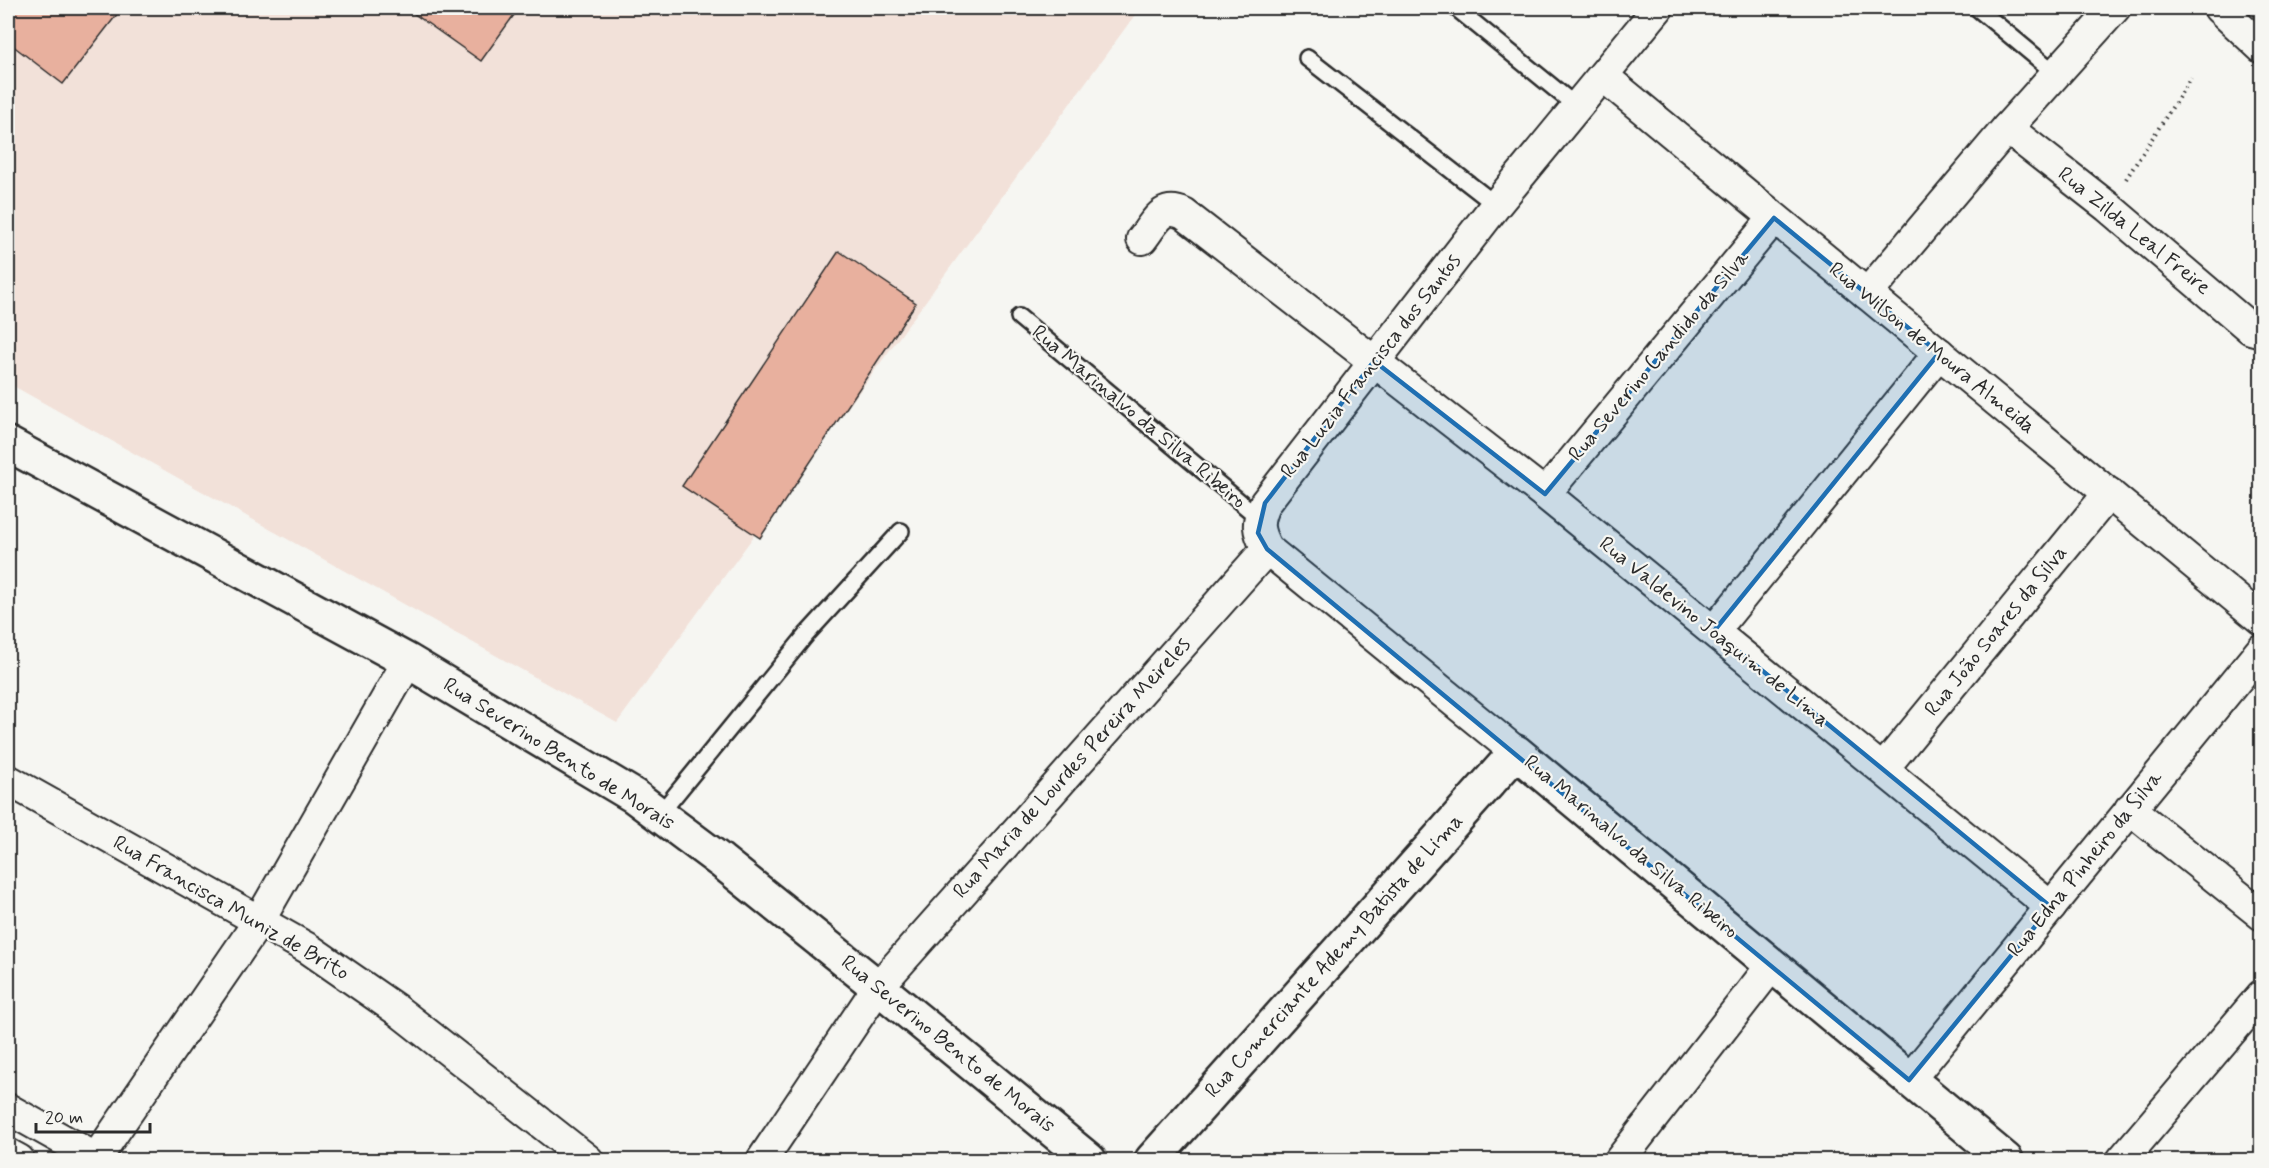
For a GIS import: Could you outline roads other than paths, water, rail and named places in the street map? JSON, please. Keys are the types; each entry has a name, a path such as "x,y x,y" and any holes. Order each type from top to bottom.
{"street":[{"name":"Rua Luzia Francisca dos Santos","path":"1261,533 1265,503 1496,206 1658,8"},
{"path":"1867,294 2055,73 2115,8"},
{"path":"2219,8 2262,48"},
{"name":"Rua Wilson de Moura Almeida","path":"1603,76 2262,620"},
{"name":"Rua Zilda Leal Freire","path":"2007,129 2108,207 2251,329 2262,333"},
{"name":"Rua Valdevino Joaquim de Lima","path":"1142,239 1164,212 1170,209 1184,214 1545,494 2051,907"},
{"name":"Rua Severino Candido da Silva","path":"1545,494 1774,218"},
{"path":"1714,631 1939,353"},
{"name":"Rua Severino Bento de Morais","path":"8,444 408,661 634,796 721,861 1089,1161"},
{"name":"Rua João Soares da Silva","path":"1883,769 2109,493"},
{"name":"Rua Marinalvo da Silva Ribeiro","path":"1261,533 1516,752 2006,1161"},
{"name":"Rua Maria de Lourdes Pereira Meireles","path":"762,1161 878,987 1261,533"},
{"name":"Rua Edna Pinheiro da Silva","path":"1909,1080 2262,649"},
{"path":"8,1109 97,1160 259,921 408,661"},
{"name":"Rua Comerciante Ademy Batista de Lima","path":"1152,1161 1516,752"},
{"name":"Rua Francisca Muniz de Brito","path":"8,780 309,949 397,1010 588,1161"},
{"path":"2130,809 2262,915"},
{"path":"1620,1161 1772,965"},
{"path":"2122,1161 2262,995"},
{"path":"8,1154 19,1161"}],"lane":[{"path":"1456,8 1576,106"},
{"path":"1977,8 2055,73"},
{"path":"1307,58 1496,206"},
{"name":"Rua Marinalvo da Silva Ribeiro","path":"1019,318 1261,533"},
{"path":"659,815 806,635 901,531"}]}
